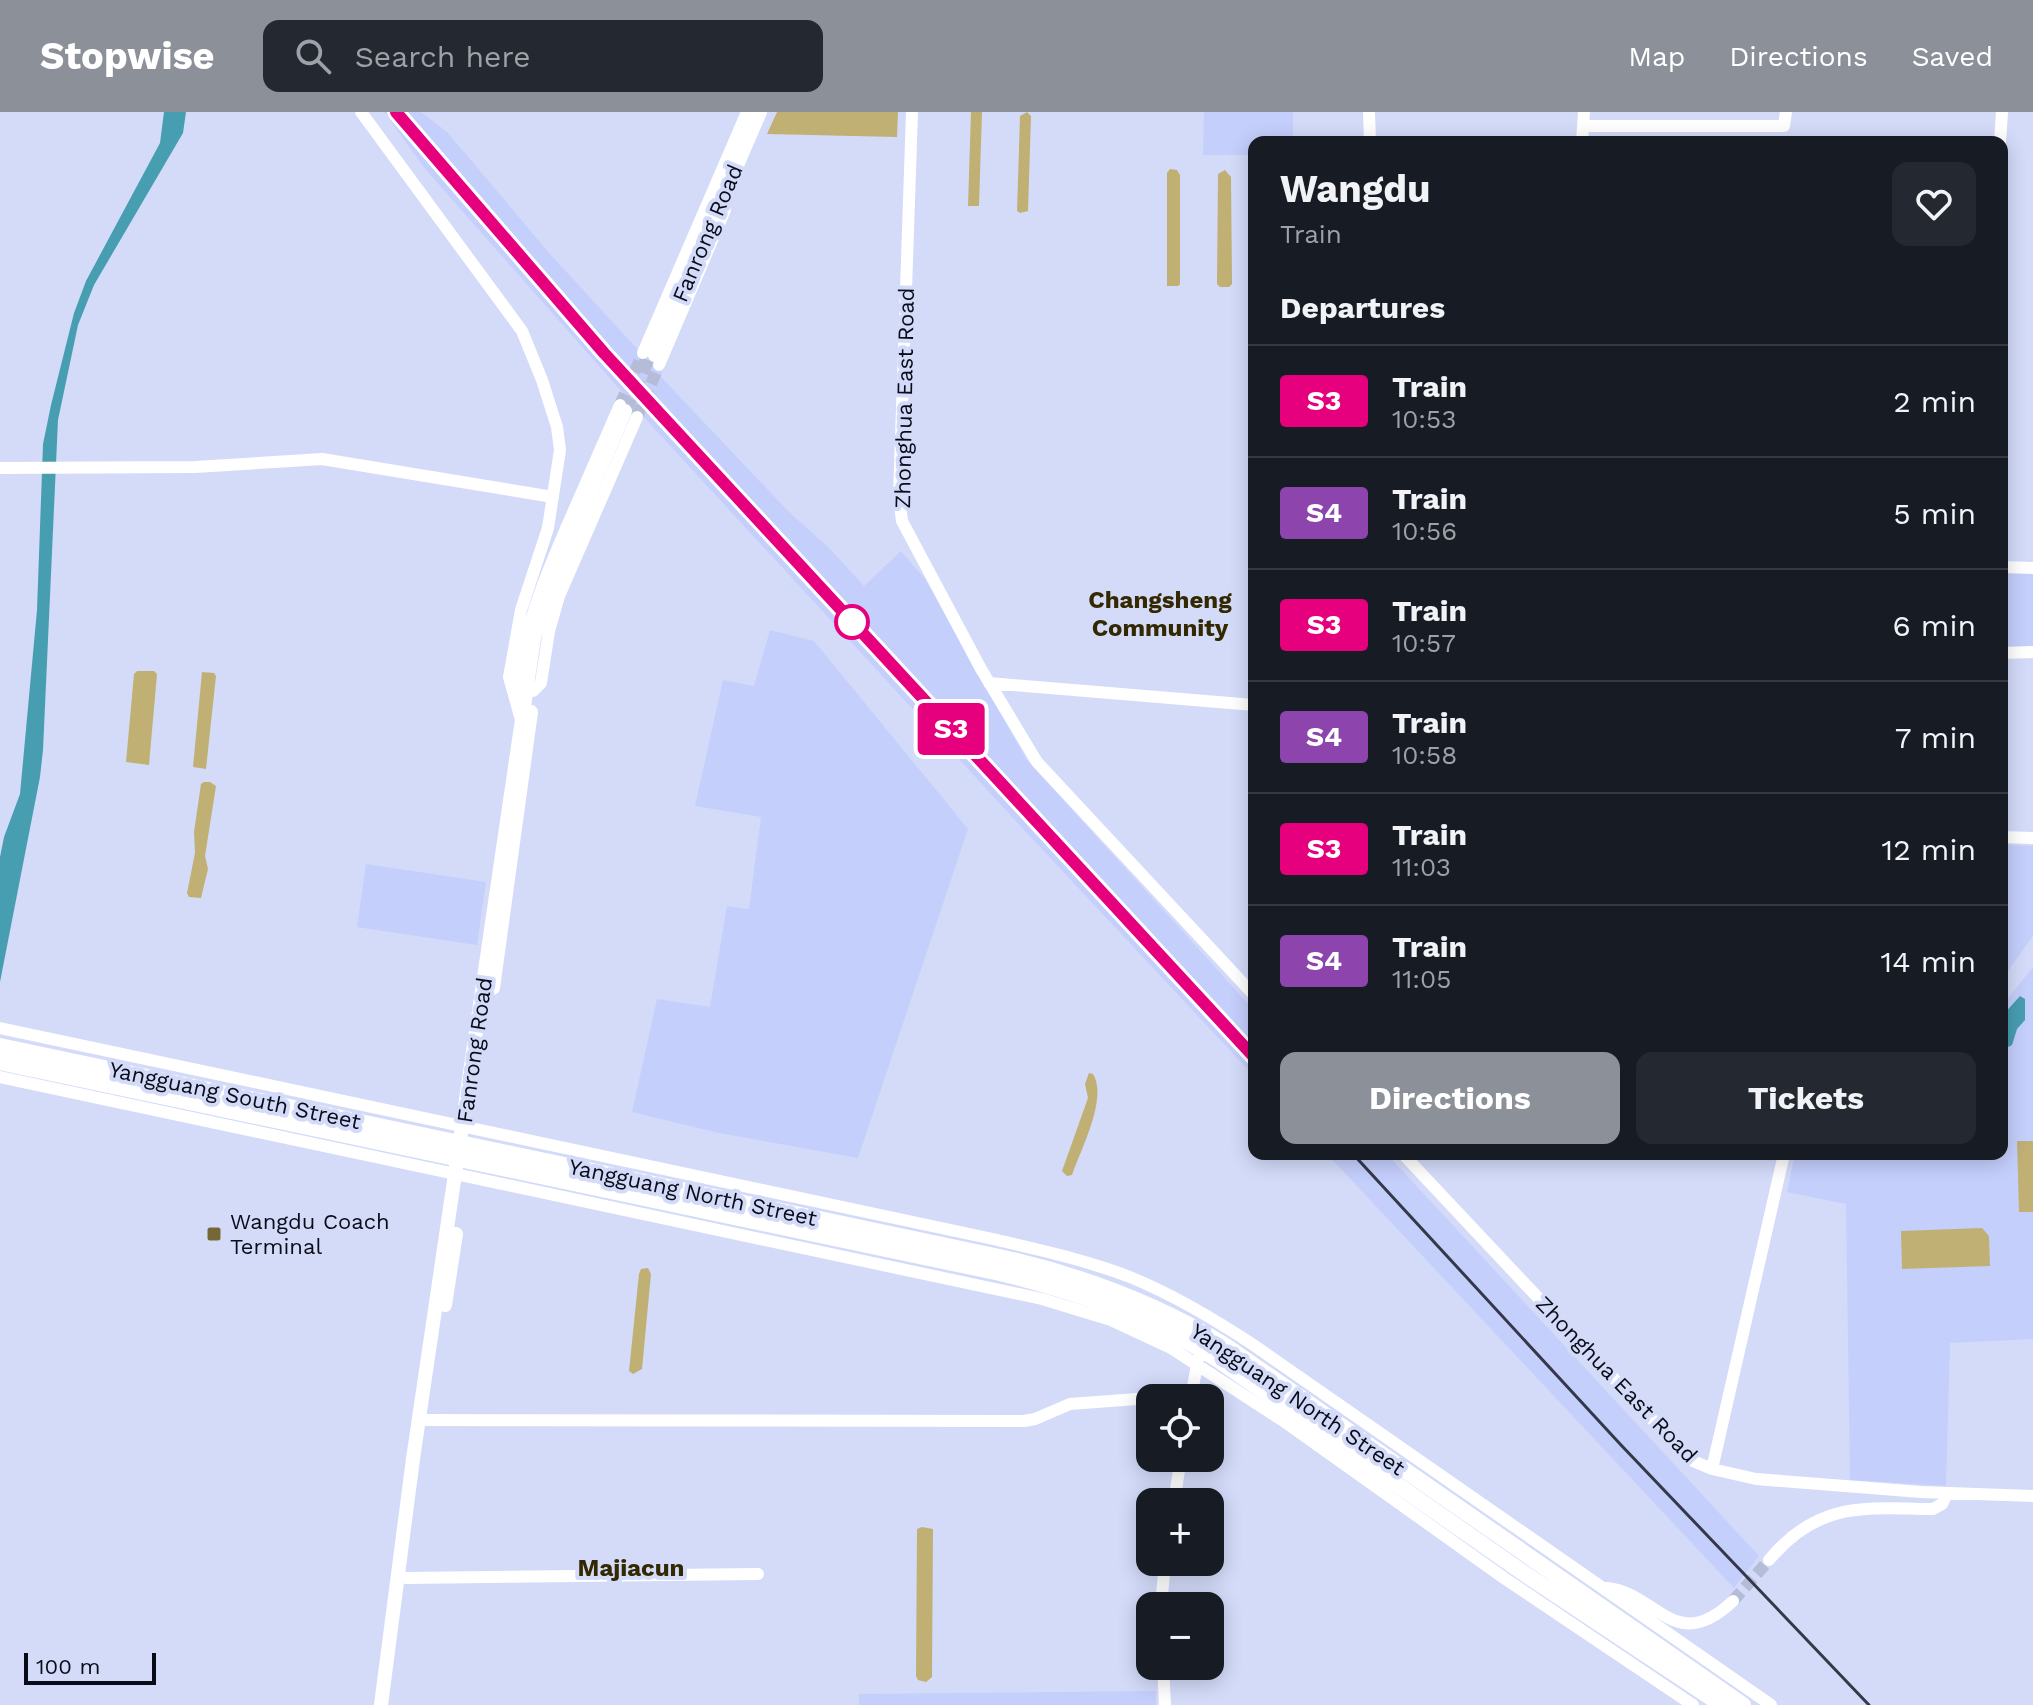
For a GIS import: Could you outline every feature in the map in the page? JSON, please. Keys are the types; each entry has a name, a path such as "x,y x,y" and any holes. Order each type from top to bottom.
{"highway":[{"name":"Yangguang South Street","path":"0,1046 464,1152"},
{"name":"Yangguang South Street","path":"0,1062 464,1152"},
{"name":"Yangguang North Street","path":"464,1152 1048,1284 1113,1305 1200,1348 1525,1574 1722,1705"},
{"name":"Yangguang North Street","path":"464,1152 1004,1258 1052,1269 1118,1291 1186,1322 1226,1346 1743,1705"}],"main road":[{"name":"Fanrong Road","path":"652,356 757,112"},
{"name":"Fanrong Road","path":"381,1705 413,1459 464,1152 539,639 549,601 628,412 545,600 534,638 521,720 464,1152 389,1705"}],"street":[{"path":"361,112 522,331 557,427 560,450 548,528 521,610 509,677 521,720"},
{"path":"652,356 747,112"},
{"path":"652,356 767,112"},
{"name":"Zhonghua East Road","path":"912,112 902,521 989,683 1018,733 1049,776 1248,989"},
{"path":"1369,112 1370,136"},
{"path":"1583,119 1784,126 1786,112"},
{"path":"2000,136 2002,112"},
{"path":"0,468 195,467 335,460 553,497"},
{"path":"2008,567 2033,568"},
{"path":"2008,653 2033,652"},
{"path":"989,683 1248,705"},
{"path":"2008,837 2033,838"},
{"path":"0,1028 464,1152 1042,1299 1136,1331 1171,1348 1285,1422 1491,1569 1693,1705"},
{"path":"0,1077 1026,1247 1074,1258 1132,1278 1231,1330 1771,1705"},
{"name":"Zhonghua East Road","path":"1409,1160 1693,1461 1712,1469 1771,1481 1947,1494 2033,1496"},
{"path":"1712,1469 1783,1160"},
{"path":"1193,1384 1200,1348"},
{"path":"427,1420 1024,1421 1070,1404 1136,1399"},
{"path":"1769,1560 1796,1531 1827,1516 1863,1508 1933,1509 1942,1504 1947,1494"},
{"path":"406,1578 758,1574"},
{"path":"1589,1598 1604,1589 1624,1592 1662,1616 1684,1622 1706,1620 1718,1615 1733,1601"},
{"path":"1164,1680 1165,1705"}],"shaded area":[{"path":"164,112 186,112 183,133 94,285 78,325 58,420 43,750 0,982 0,857 20,794 37,610 43,444 74,313 86,281 160,143"},
{"path":"384,112 421,112 447,132 550,254 639,351 662,371 661,377 864,586 901,551 925,579 1026,759 1248,1003 1248,1070 651,425 426,170"},
{"path":"777,112 898,112 897,137 767,134"},
{"path":"971,112 982,112 979,206 968,206"},
{"path":"1027,112 1031,116 1028,211 1020,213 1017,211 1020,116"},
{"path":"1204,112 1293,112 1293,136 1248,136 1248,155 1203,155"},
{"path":"1170,169 1177,170 1180,175 1178,286 1167,286 1167,173"},
{"path":"1225,170 1231,177 1232,284 1220,287 1217,284 1218,174"},
{"path":"2008,570 2033,571 2033,646 2008,647"},
{"path":"770,630 814,641 968,829 858,1158 719,1133 632,1112 657,999 710,1007 727,906 749,909 761,817 695,806 723,680 754,686"},
{"path":"137,671 154,671 157,674 149,765 126,762 134,674"},
{"path":"202,672 216,676 206,769 193,767"},
{"path":"201,784 216,786 205,856 208,869 201,898 189,897 187,893 195,853 194,832"},
{"path":"2008,845 2033,846 2033,936 2008,971"},
{"path":"366,864 486,882 477,945 357,927"},
{"path":"2033,967 2033,1339 1950,1343 1946,1486 1850,1480 1846,1204 1787,1192 1794,1160 2008,1160 2008,998"},
{"path":"2020,996 2025,999 2025,1020 2008,1047 2008,1009"},
{"path":"1089,1073 1093,1074 1097,1084 1095,1110 1072,1175 1067,1176 1062,1171 1088,1098 1085,1084"},
{"path":"2017,1141 2033,1141 2033,1212 2019,1212"},
{"path":"1333,1160 1393,1160 1759,1556 1734,1588"},
{"path":"1982,1228 1989,1236 1990,1266 1902,1269 1901,1231"},
{"path":"648,1268 651,1274 642,1369 633,1374 629,1371 639,1274 641,1269"},
{"path":"917,1529 933,1529 932,1677 926,1682 918,1680 916,1676"},
{"path":"1156,1691 1156,1705 859,1705 859,1694"}],"tunnel":[{"path":"625,411 651,351"},
{"path":"620,405 643,353"},
{"path":"637,417 659,365"},
{"path":"1733,1601 1769,1560"}],"railway":[{"path":"396,112 604,353 1248,1051"},
{"path":"1359,1160 1621,1445 1869,1705"}],"train":[{"name":"S3","path":"396,112 604,353 1248,1051"}],"place":[{"name":"Wangdu Coach Terminal","path":"214,1234"}],"district":[{"name":"Changsheng Community","path":"1160,614"},
{"name":"Majiacun","path":"631,1568"}]}
